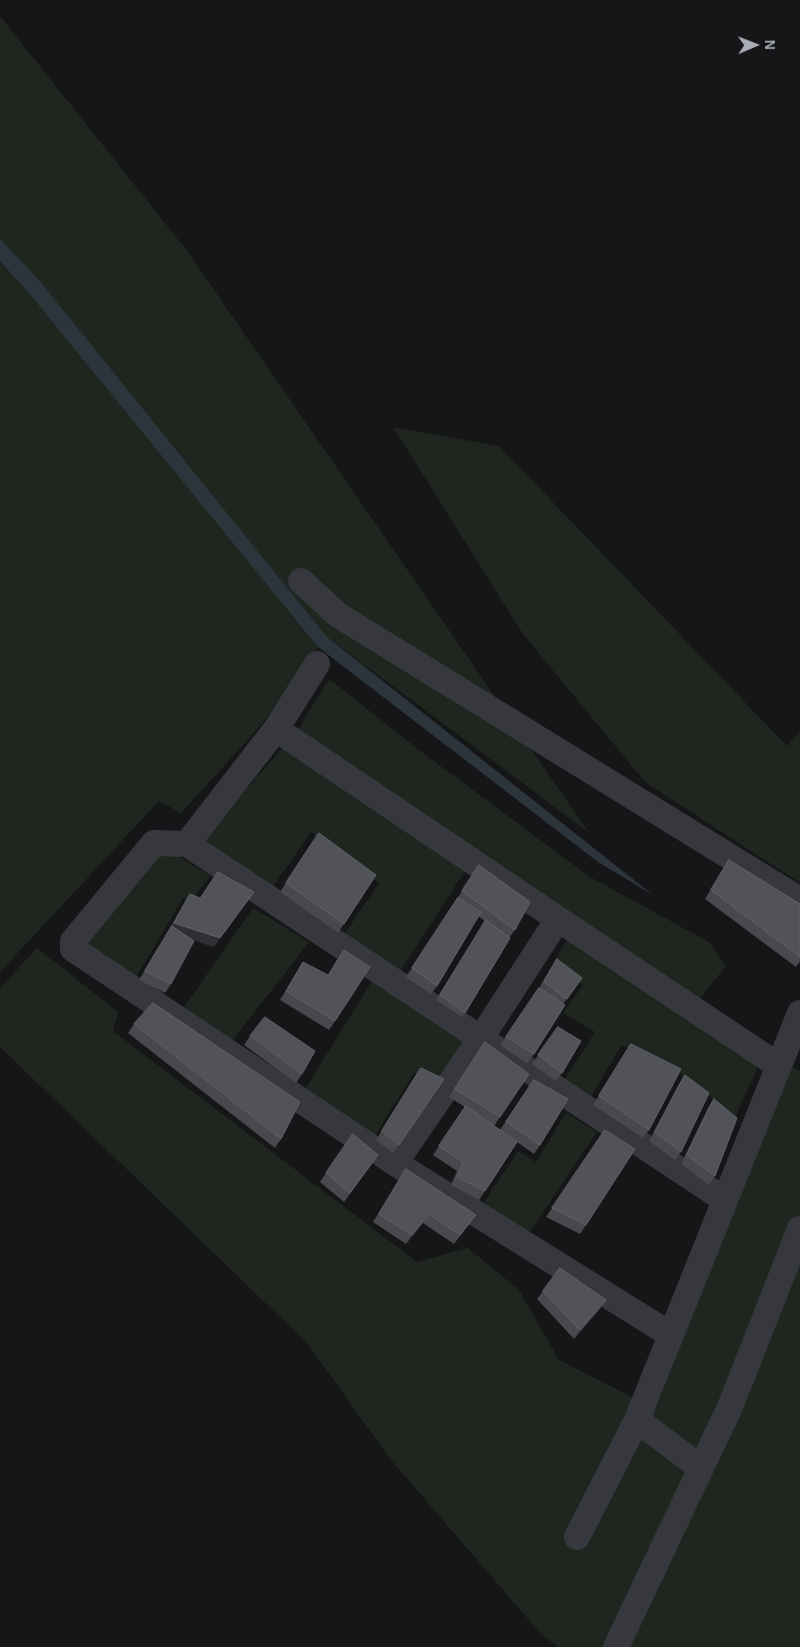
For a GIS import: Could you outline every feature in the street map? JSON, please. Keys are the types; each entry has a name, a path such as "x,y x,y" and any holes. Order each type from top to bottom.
{"street":[{"path":"301,581 338,615 800,900"},
{"path":"187,844 276,729 317,664"},
{"path":"276,729 779,1066"},
{"path":"671,1335 394,1163 73,949 73,941 154,843 187,844 725,1200"},
{"path":"394,1163 481,1038 558,919"},
{"path":"577,1537 638,1420 799,1019"},
{"path":"616,1647 730,1407 800,1229"},
{"path":"638,1420 701,1468"}],"shaded area":[{"path":"0,16 188,252 589,833 326,636 262,724 181,813 159,801 0,972"},
{"path":"0,239 39,280 326,636 653,895 598,862 318,647 28,292 0,261"},
{"path":"393,427 499,446 787,746 800,732 800,883 645,782 523,634"},
{"path":"329,679 423,753 590,877 709,942 726,966 698,1001 297,731"},
{"path":"285,745 465,871 399,973 343,936 379,883 311,832 272,888 200,842"},
{"path":"164,847 210,876 190,902 183,898 131,986 82,946"},
{"path":"253,908 309,942 232,1041 183,1009"},
{"path":"569,936 759,1065 735,1117 683,1075 622,1045 587,1103 561,1085 595,1032 563,1013 583,985 553,963"},
{"path":"37,948 118,1012 113,1031 417,1262 468,1248 519,1290 559,1360 656,1409 790,1065 800,1071 800,1647 558,1647 541,1634 391,1460 307,1343 0,1047 0,988"},
{"path":"375,976 470,1039 440,1086 414,1073 373,1139 302,1094"},
{"path":"566,1113 597,1132 527,1236 482,1205 518,1151 536,1162"}],"building":[{"path":"319,833 376,875 344,924 286,883"},
{"path":"729,860 800,904 800,957 711,890"},
{"path":"479,865 530,902 515,930 462,891"},
{"path":"218,872 254,892 220,938 174,923 190,894 200,898"},
{"path":"458,898 481,912 437,986 412,968"},
{"path":"486,920 510,938 465,1013 440,995"},
{"path":"172,926 194,941 171,984 145,971"},
{"path":"344,950 370,967 335,1021 286,991 303,962 328,975"},
{"path":"557,959 582,978 567,999 544,982"},
{"path":"539,988 565,1005 534,1054 506,1037"},
{"path":"153,1003 300,1102 281,1139 134,1024"},
{"path":"265,1017 315,1051 302,1074 250,1036"},
{"path":"558,1027 581,1041 562,1073 538,1055"},
{"path":"485,1042 529,1074 500,1117 455,1089"},
{"path":"631,1044 681,1069 649,1130 599,1096"},
{"path":"421,1068 444,1079 399,1145 382,1131"},
{"path":"685,1075 709,1093 681,1152 655,1132"},
{"path":"534,1080 568,1099 540,1145 506,1122"},
{"path":"714,1099 737,1118 715,1176 687,1155"},
{"path":"466,1106 517,1142 485,1191 457,1177 463,1162 439,1146"},
{"path":"605,1130 635,1149 586,1225 552,1208"},
{"path":"353,1134 378,1155 350,1193 326,1173"},
{"path":"406,1169 476,1215 460,1235 429,1214 412,1235 379,1214"},
{"path":"560,1268 606,1300 580,1330 543,1291"}]}
